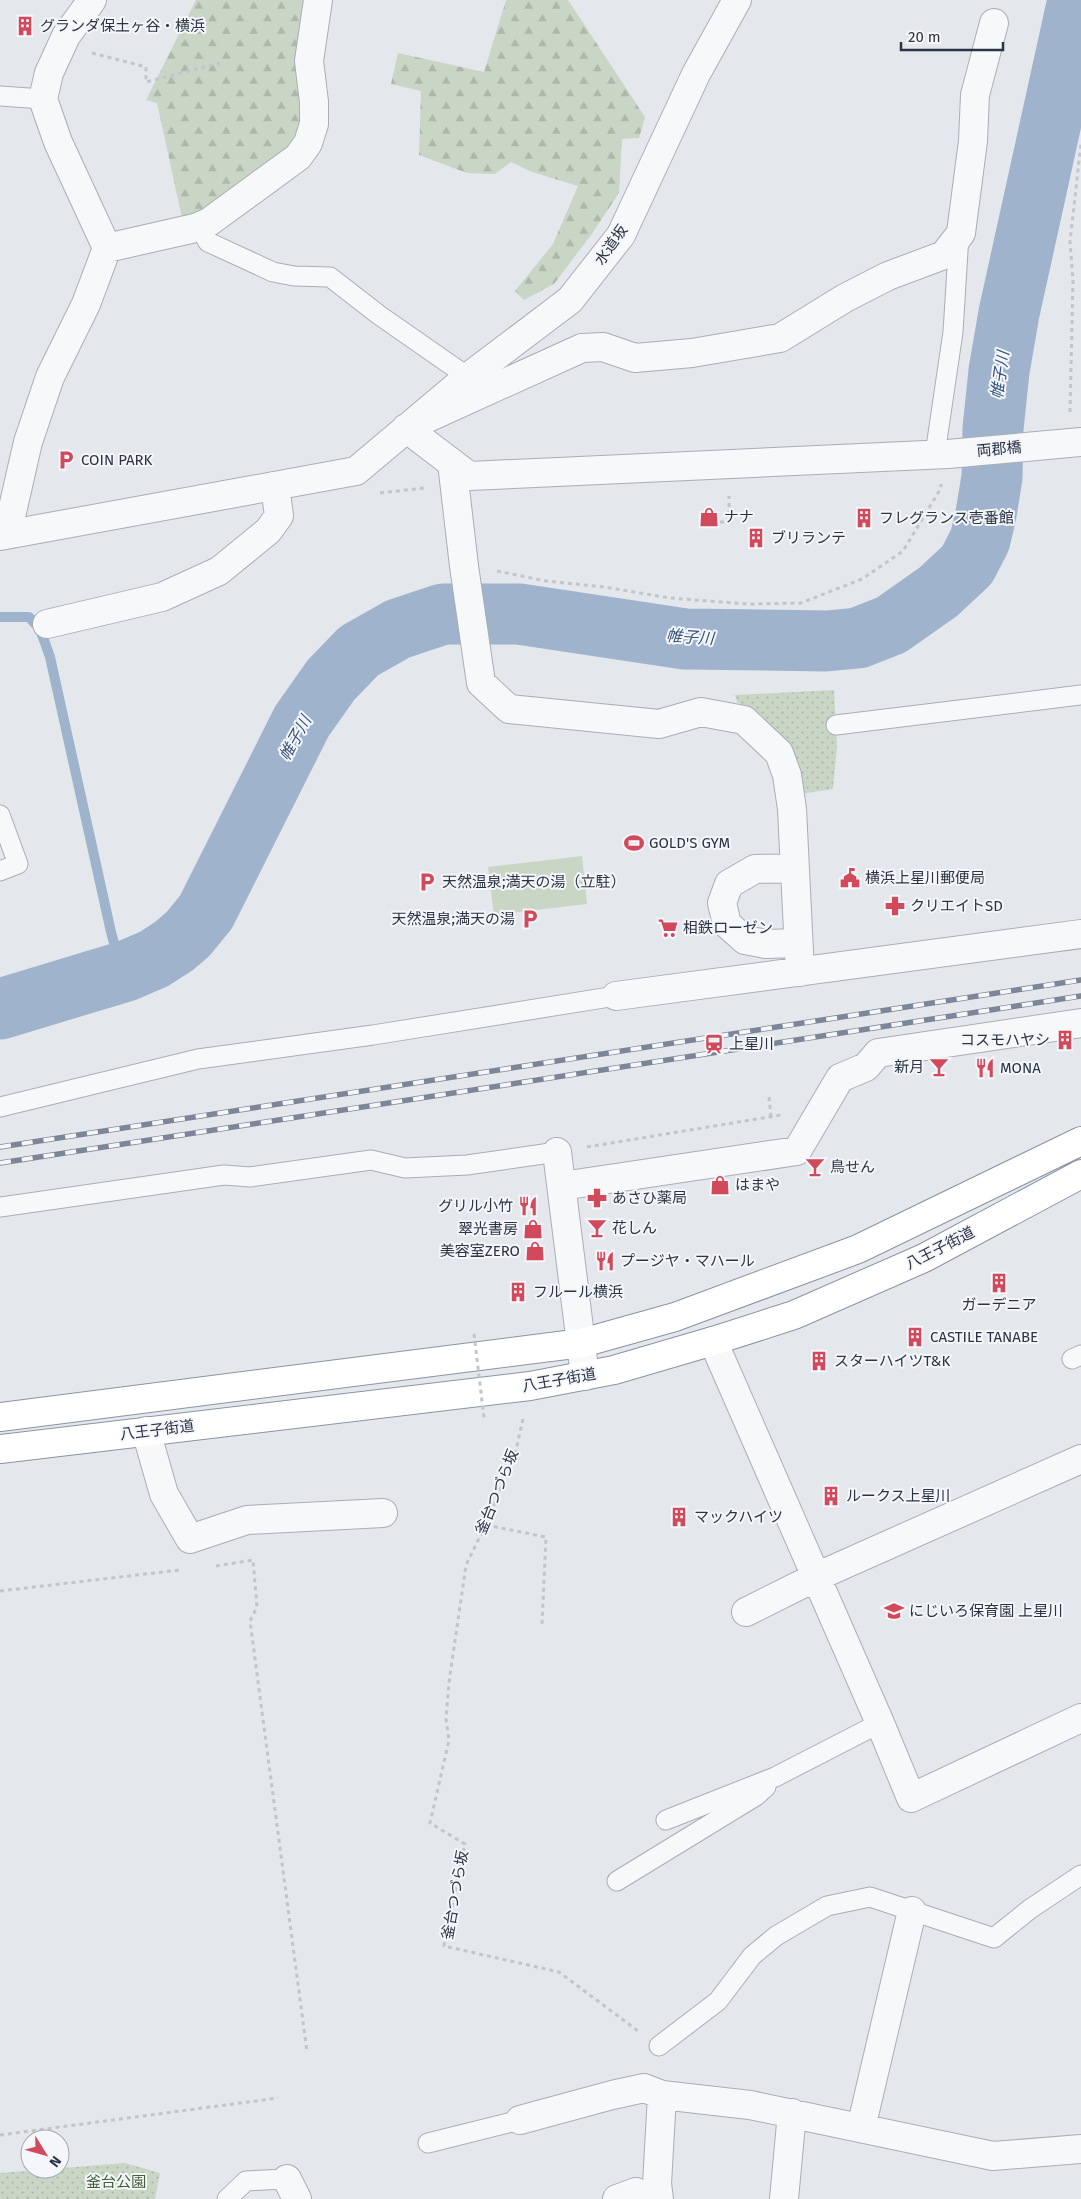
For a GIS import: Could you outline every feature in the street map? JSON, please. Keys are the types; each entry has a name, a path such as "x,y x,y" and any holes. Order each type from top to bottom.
{"highway":[{"path":"0,1417 582,1343 674,1317 858,1249 1081,1141"},
{"name":"八王子街道","path":"0,1449 424,1400 530,1386 614,1370 794,1315 924,1258 1081,1174"}],"street":[{"path":"92,0 62,44 50,73 43,99 58,142 107,248 86,304 50,377 28,442 4,535 356,471 406,428 582,348 603,346 635,358 692,353 780,338 845,298 888,276 944,255 959,235 972,142 975,95 994,23"},
{"path":"107,248 209,222 298,157 308,143 314,124 308,61 318,0"},
{"name":"水道坂","path":"406,428 468,377 570,300 621,235 696,74 737,0"},
{"name":"両郡橋","path":"406,428 469,476 942,454 1067,443"},
{"path":"452,463 464,566 481,683 509,709 659,724 701,712 744,720 779,753 787,775 792,809 800,972"},
{"path":"47,624 162,597 219,571 268,531 279,516 276,486"},
{"path":"795,868 755,869 729,884 722,903 727,924 745,940 766,944 798,943"},
{"path":"616,996 1081,934"},
{"path":"562,1186 797,1151 840,1078 866,1067 878,1053 1081,1023"},
{"path":"557,1152 585,1376"},
{"path":"712,1341 880,1722 911,1798 1081,1718"},
{"path":"146,1431 164,1494 190,1539 247,1520 383,1513"},
{"path":"746,1612 816,1577 1081,1459"},
{"path":"861,2128 912,1911"},
{"path":"520,2120 644,2088 662,2095 750,2105 792,2113 993,2156 1081,2149"},
{"path":"637,2197 657,2184 662,2095"},
{"path":"784,2199 792,2113"}],"lane":[{"path":"0,96 43,99"},
{"path":"199,226 208,242 273,272 294,276 330,277 378,315 468,377"},
{"path":"942,454 953,332 959,235"},
{"path":"836,725 1081,695"},
{"path":"0,815 18,864 0,871"},
{"path":"0,1107 198,1059 373,1035 616,996"},
{"path":"0,1207 224,1175 250,1178 371,1160 405,1168 467,1164 557,1152"},
{"path":"666,1820 775,1777 880,1722"},
{"path":"617,1881 756,1796 775,1777"},
{"path":"659,2046 718,2001 752,1956 776,1936 828,1906 870,1897 994,1938 1030,1909 1081,1875"},
{"path":"428,2143 520,2120"},
{"path":"227,2199 246,2180 292,2189"}],"path":[{"path":"62,44 146,67 146,82 220,63"},
{"path":"1067,443 1074,280 1070,242 1081,142"},
{"path":"464,566 546,581 604,587 670,598 748,604 801,603 862,578 903,551 942,488 942,454"},
{"path":"371,494 426,488"},
{"path":"720,522 729,522 729,499"},
{"path":"769,1097 771,1117"},
{"path":"557,1152 821,1109"},
{"path":"474,1334 484,1418"},
{"name":"釜台つづら坂","path":"523,1419 516,1450 486,1525 466,1565 449,1682 446,1719 449,1740 430,1823 465,1844 444,1946 559,1972 659,2046"},
{"path":"486,1525 546,1537 542,1624"},
{"path":"215,1566 253,1560 257,1607 250,1621 307,2052"},
{"path":"0,1591 187,1569"},
{"path":"0,2136 278,2098"}],"green space":[{"path":"196,0 311,0 305,124 300,141 199,215 182,218 157,103 146,100"},
{"path":"506,0 568,0 645,117 639,138 622,139 619,193 591,235 554,284 524,300 515,291 553,244 578,186 532,172 511,162 495,174 467,173 419,155 421,91 391,84 398,53 484,72"},
{"path":"834,690 837,747 833,789 800,794 748,708 737,702 735,695"},
{"path":"582,856 587,904 494,915 488,867"},
{"name":"釜台公園","path":"125,2163 160,2173 155,2199 0,2199 0,2173 20,2171 20,2179 70,2179 70,2167"}],"waterway":[{"name":"帷子川","path":"0,1009 126,971 154,959 188,934 206,912 302,721 331,680 359,651 398,629 443,614 519,614 685,639 826,641 858,638 891,625 938,592 967,565 980,540 986,514 992,477 993,429 999,371 1009,313 1078,0"},
{"path":"0,617 29,617 40,629 50,657 111,932 122,972"}],"railway":[{"path":"0,1147 1081,980"},
{"path":"0,1163 1081,996"}],"place":[{"name":"グランダ保土ヶ谷・横浜","path":"25,26"},
{"name":"COIN PARK","path":"66,460"},
{"name":"ナナ","path":"709,517"},
{"name":"フレグランス壱番館","path":"864,518"},
{"name":"ブリランテ","path":"756,538"},
{"name":"GOLD'S GYM","path":"634,843"},
{"name":"横浜上星川郵便局","path":"850,878"},
{"name":"天然温泉;満天の湯（立駐）","path":"427,882"},
{"name":"クリエイトSD","path":"895,906"},
{"name":"天然温泉;満天の湯","path":"530,919"},
{"name":"相鉄ローゼン","path":"668,928"},
{"name":"コスモハヤシ","path":"1065,1040"},
{"name":"上星川","path":"714,1044"},
{"name":"新月","path":"939,1067"},
{"name":"MONA","path":"985,1068"},
{"name":"鳥せん","path":"815,1167"},
{"name":"はまや","path":"720,1185"},
{"name":"あさひ薬局","path":"597,1198"},
{"name":"グリル小竹","path":"528,1206"},
{"name":"花しん","path":"597,1228"},
{"name":"翠光書房","path":"533,1229"},
{"name":"美容室ZERO","path":"535,1251"},
{"name":"プージヤ・マハール","path":"605,1261"},
{"name":"ガーデニア","path":"999,1283"},
{"name":"フルール横浜","path":"518,1292"},
{"name":"CASTILE TANABE","path":"915,1337"},
{"name":"スターハイツT&K","path":"819,1361"},
{"name":"ルークス上星川","path":"831,1496"},
{"name":"マックハイツ","path":"679,1517"},
{"name":"にじいろ保育園 上星川","path":"894,1611"}]}
